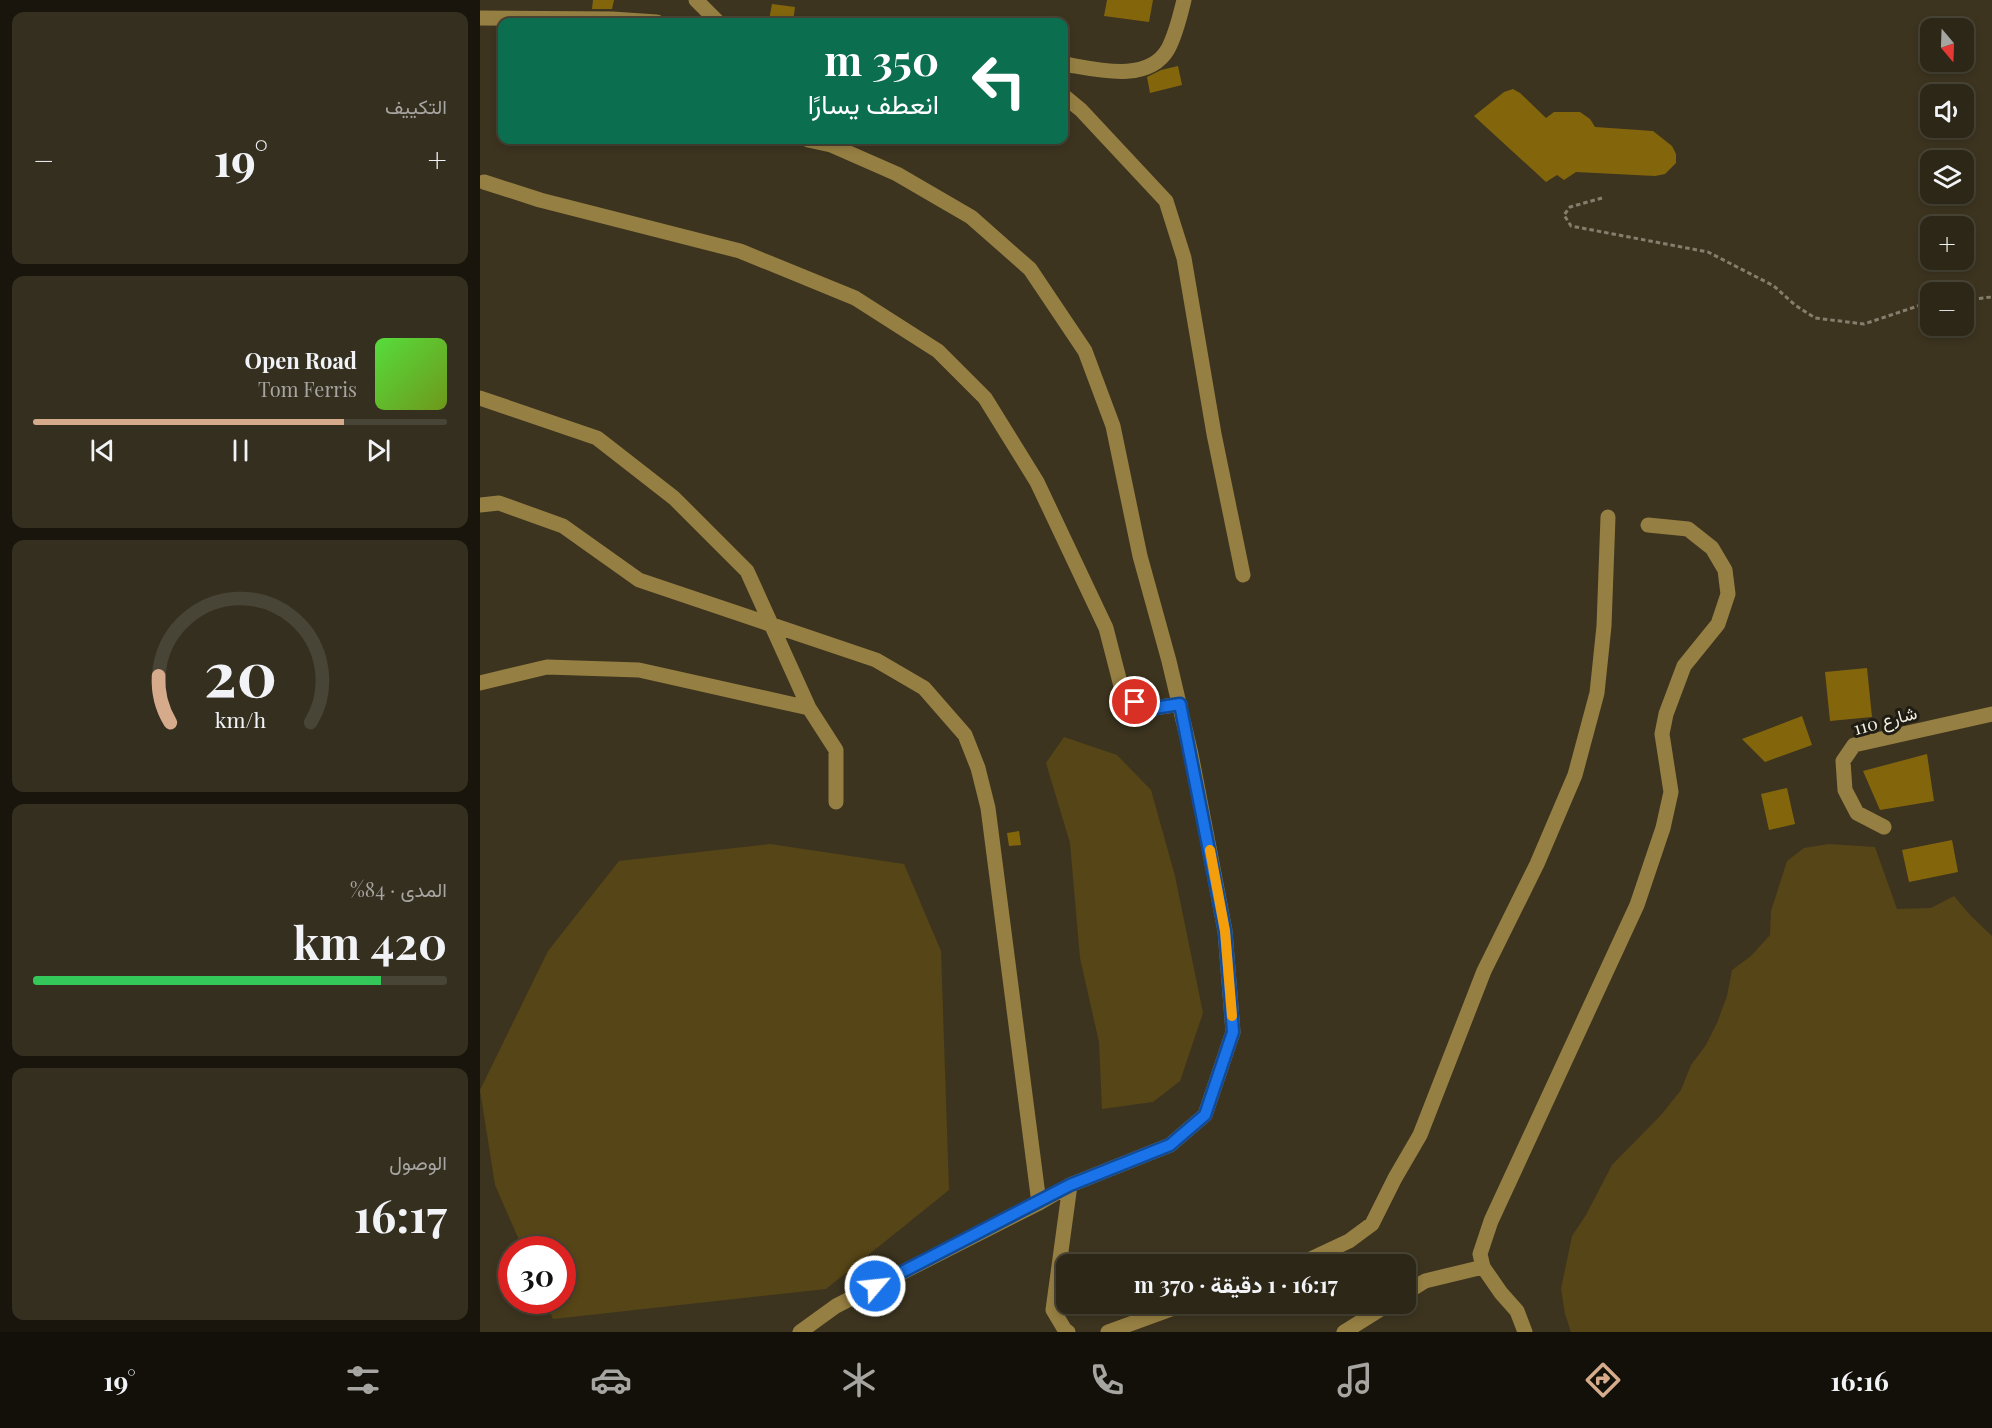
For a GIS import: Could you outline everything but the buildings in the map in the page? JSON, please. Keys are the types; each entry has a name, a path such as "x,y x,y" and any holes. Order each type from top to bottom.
{"street":[{"path":"696,0 714,18"},
{"path":"1068,65 1113,71 1136,70 1158,61 1167,50 1179,22 1184,0"},
{"path":"480,18 498,18"},
{"path":"1068,99 1081,110 1166,201 1184,258 1214,434 1243,575"},
{"path":"800,1332 836,1306 1070,1185 1170,1145 1205,1115 1233,1032 1225,931 1180,704 1140,556 1113,426 1085,351 1030,269 971,217 897,174 826,144"},
{"path":"484,182 540,200 740,251 855,298 938,351 985,398 1037,482 1106,628 1123,694 1148,709 1180,704"},
{"path":"480,398 597,438 674,498 747,571 809,708 836,750 836,802"},
{"path":"480,505 499,504 563,526 639,580 876,660 924,688 965,735 978,768 988,808 1039,1203"},
{"path":"1321,1254 1349,1241 1372,1224 1420,1135 1484,971 1536,864 1575,775 1597,693 1604,626 1608,517"},
{"path":"1525,1332 1517,1311 1483,1267 1480,1254 1491,1221 1637,905 1663,828 1671,792 1662,734 1666,714 1684,666 1718,624 1728,594 1725,570 1712,548 1688,529 1648,525"},
{"path":"480,683 547,667 639,670 809,708"},
{"name":"شارع 110","path":"1884,827 1857,813 1845,790 1843,761 1854,745 1992,714"},
{"path":"1068,1332 1053,1310 1070,1185"},
{"path":"1416,1287 1425,1281 1483,1267"},
{"path":"1108,1332 1158,1314"},
{"path":"1344,1332 1373,1314"}],"path":[{"path":"1602,198 1570,207 1564,215 1571,226 1708,252 1774,286 1795,305 1815,318 1864,324 1920,305"},
{"path":"1974,299 1992,297"}],"shaded area":[{"path":"1064,737 1117,755 1151,790 1175,876 1203,1013 1180,1081 1153,1102 1102,1109 1099,1042 1080,958 1070,843 1046,763"},
{"path":"770,844 904,864 941,951 949,1190 826,1289 553,1319 551,1314 576,1314 576,1236 517,1236 495,1185 480,1090 548,951 619,861"},
{"path":"1829,844 1875,847 1897,909 1931,908 1954,896 1992,936 1992,1332 1571,1332 1561,1289 1572,1236 1586,1215 1612,1165 1661,1115 1681,1090 1691,1065 1706,1045 1717,1023 1727,996 1732,970 1751,956 1770,935 1771,911 1787,861 1804,848"}],"slow traffic":[{"path":"1210,850 1225,931 1232,1016"}],"route":[{"path":"875,1286 1070,1185 1170,1145 1205,1115 1233,1032 1225,931 1180,704 1148,709 1135,702"}]}
